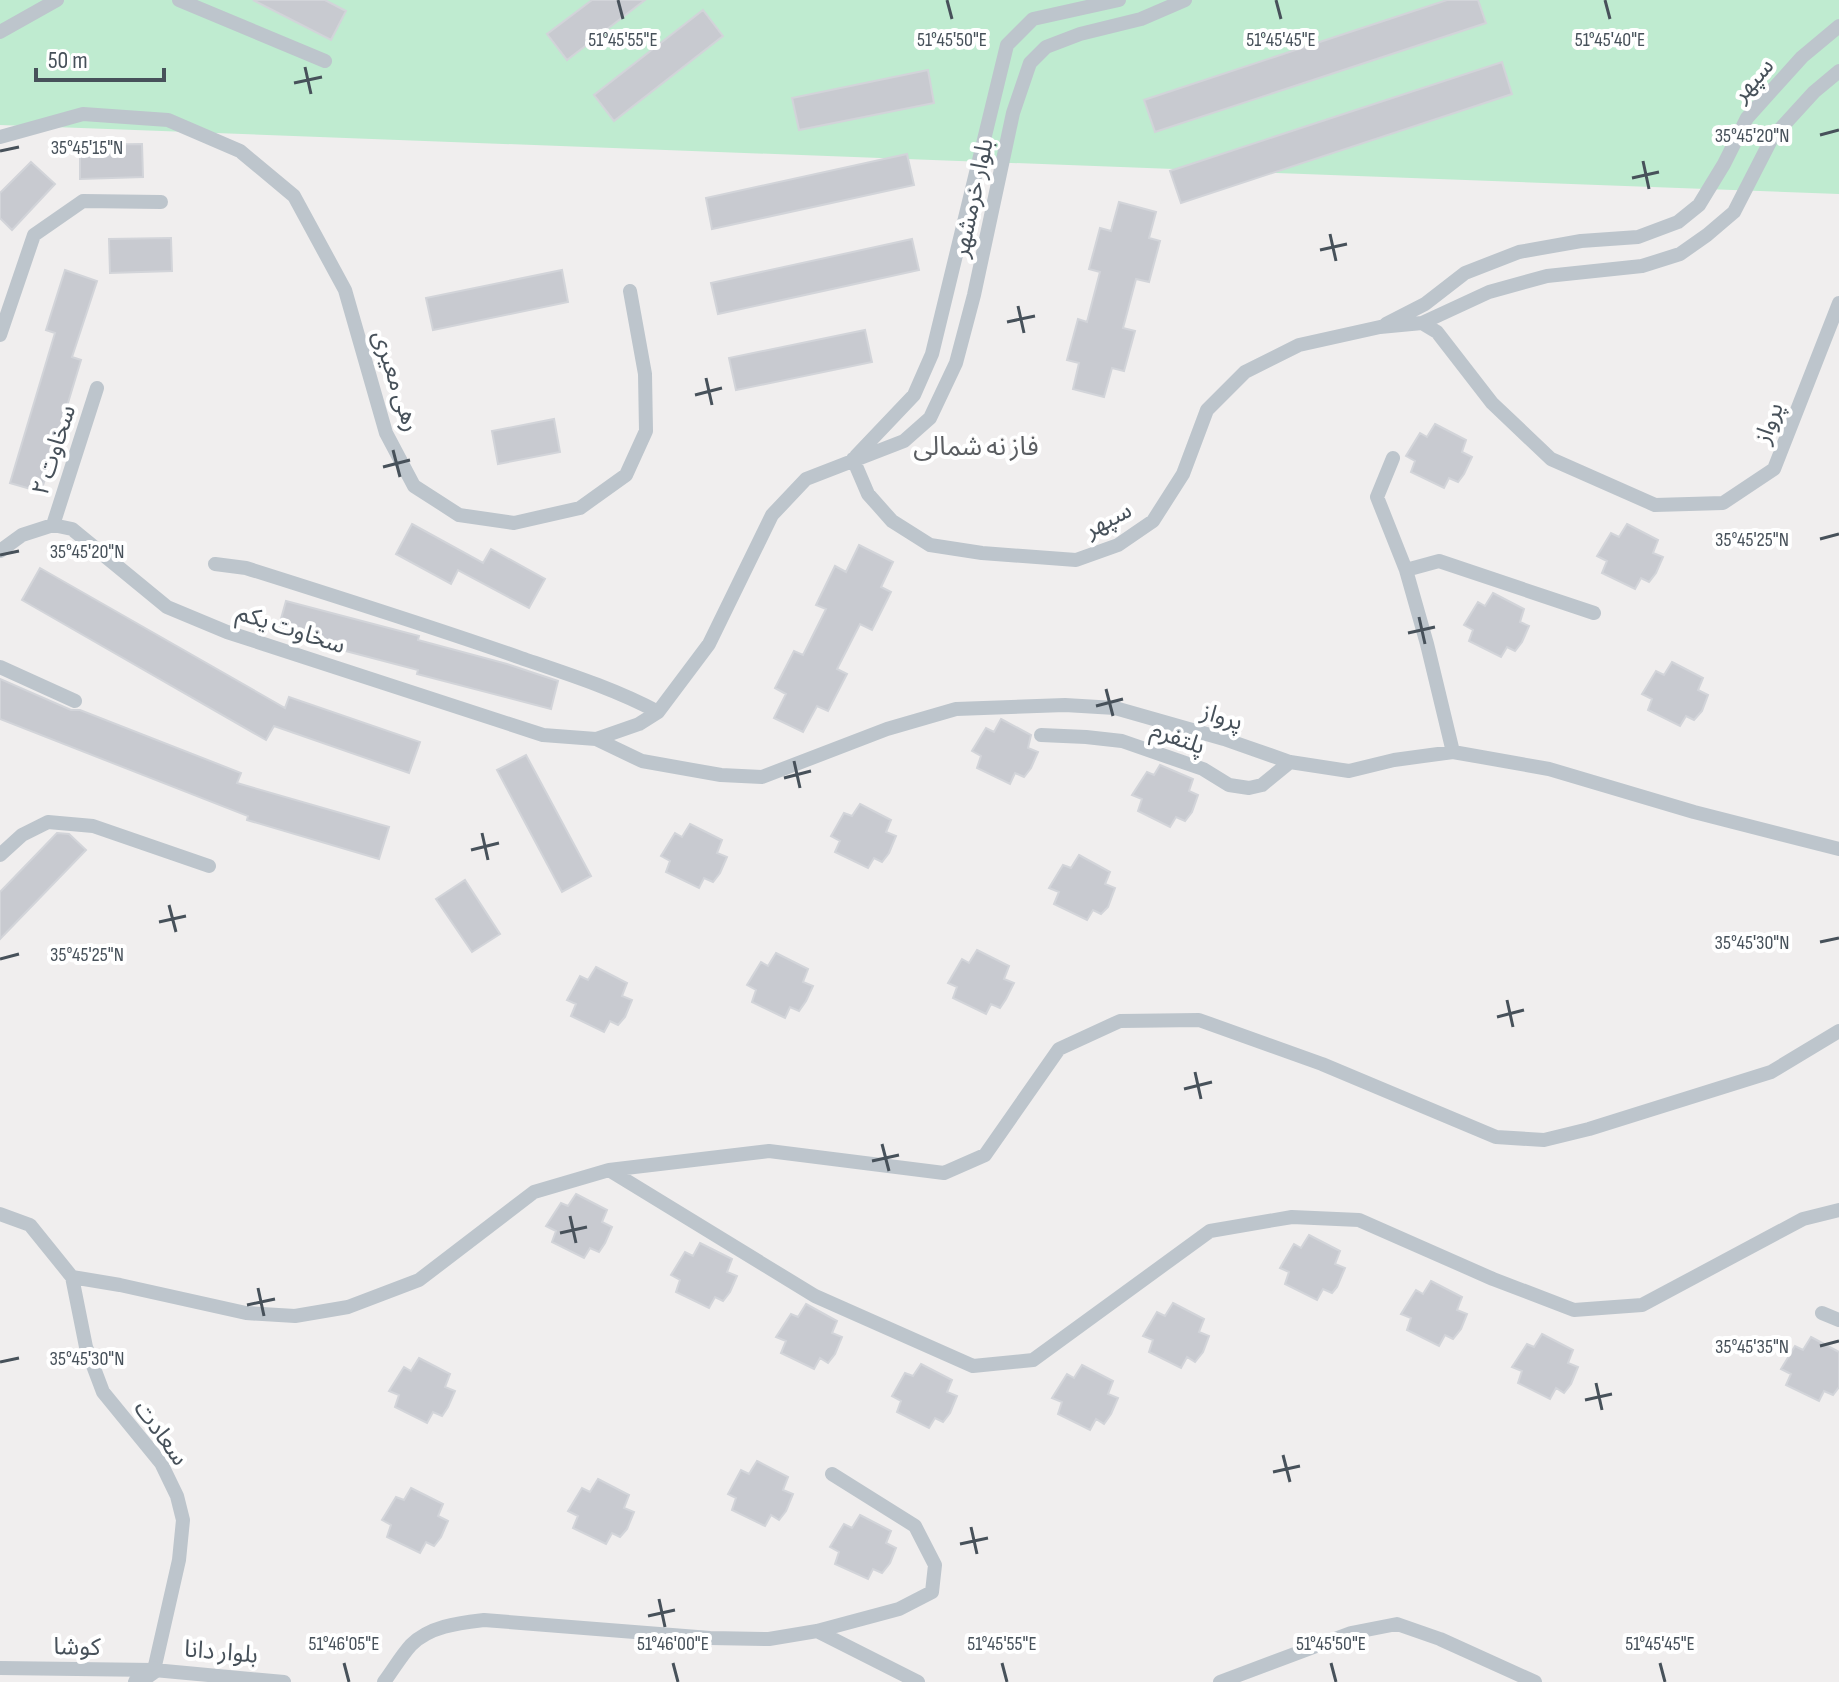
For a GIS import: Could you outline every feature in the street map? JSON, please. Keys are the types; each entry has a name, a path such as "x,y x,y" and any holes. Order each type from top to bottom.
{"street":[{"path":"0,32 57,0"},
{"path":"179,0 325,61"},
{"name":"بلوار خرمشهر","path":"853,459 914,395 932,354 1007,45 1033,19 1119,0"},
{"name":"بلوار خرمشهر","path":"596,739 639,724 658,712 709,644 772,515 806,479 904,441 930,418 956,363 974,295 1013,113 1030,63 1046,47 1080,34 1141,19 1185,0"},
{"name":"سپهر","path":"1380,327 1425,304 1465,273 1519,252 1581,241 1638,237 1678,222 1699,205 1747,118 1802,57 1839,26"},
{"name":"سپهر","path":"853,459 868,494 892,521 930,545 982,553 1076,560 1118,545 1153,521 1183,474 1207,410 1245,372 1299,345 1380,327 1422,323 1489,292 1547,276 1642,266 1680,254 1734,212 1772,138 1814,92 1839,71"},
{"name":"رهی معیری","path":"0,137 83,114 168,120 240,151 294,196 345,290 386,433 414,486 459,515 514,523 580,508 626,475 646,431 645,374 630,291"},
{"path":"0,335 34,235 83,201 161,202"},
{"name":"پرواز","path":"1422,323 1437,332 1492,403 1551,459 1655,505 1723,503 1774,469 1839,303"},
{"name":"سخاوت ۲","path":"53,525 97,388"},
{"path":"1393,458 1377,497 1406,570 1453,752"},
{"path":"0,551 22,535 53,525"},
{"name":"سخاوت یکم","path":"53,525 72,529 167,607 227,632 543,735 596,739"},
{"path":"1406,570 1439,561 1594,613"},
{"path":"215,564 246,568 489,646 633,698 658,712"},
{"path":"0,667 75,701"},
{"name":"پرواز","path":"596,739 642,761 721,775 762,777 887,729 956,709 1065,705 1115,708 1224,739 1290,762 1349,771 1394,760 1453,752 1549,769 1694,812 1839,849"},
{"name":"پلتفرم","path":"1041,735 1122,741 1203,769 1229,785 1249,788 1262,785 1290,762"},
{"path":"0,855 22,835 48,822 93,826 209,866"},
{"path":"72,1277 246,1313 295,1316 348,1307 419,1280 534,1192 609,1170 769,1151 944,1173 985,1155 1059,1049 1120,1021 1199,1020 1322,1064 1496,1137 1544,1140 1771,1072 1839,1031"},
{"path":"609,1170 815,1296 973,1366 1033,1360 1210,1231 1292,1217 1359,1220 1493,1279 1574,1310 1642,1305 1803,1219 1839,1210"},
{"name":"سعادت","path":"0,1214 30,1225 72,1277 86,1347 103,1392 161,1463 177,1496 183,1520 179,1560 154,1676"},
{"path":"1822,1313 1839,1320"},
{"path":"384,1682 413,1643 434,1630 454,1624 484,1620 710,1638 769,1639 817,1631 899,1609 932,1592 935,1565 915,1526 832,1474"},
{"path":"1220,1682 1351,1633 1397,1624 1440,1639 1535,1682"},
{"path":"817,1631 918,1682"},
{"name":"کوشا","path":"0,1668 38,1676 154,1676"},
{"name":"بلوار دانا","path":"137,1682 154,1676 284,1682"}],"green space":[{"path":"0,0 1839,0 1839,194 0,125"}],"building":[{"path":"253,0 325,0 346,11 331,40"},
{"path":"592,0 645,0 567,60 547,34"},
{"path":"1447,0 1478,0 1486,23 1155,132 1144,100"},
{"path":"703,10 723,36 614,121 594,95"},
{"path":"1502,62 1512,94 1181,203 1170,171"},
{"path":"928,70 934,103 799,130 792,98"},
{"path":"142,144 143,177 80,179 80,145"},
{"path":"907,154 914,185 712,229 706,198"},
{"path":"31,162 55,184 12,230 0,218 0,193"},
{"path":"1119,202 1156,212 1149,238 1160,241 1149,282 1136,279 1123,328 1135,331 1124,371 1112,368 1104,397 1073,389 1079,363 1067,360 1078,319 1087,322 1100,272 1089,269 1100,228 1111,231"},
{"path":"171,238 172,271 110,273 109,239"},
{"path":"912,239 919,270 718,314 711,283"},
{"path":"65,270 97,281 72,357 81,360 41,492 10,483 55,333 46,330"},
{"path":"562,270 568,302 433,330 426,298"},
{"path":"865,330 872,362 736,390 729,358"},
{"path":"554,419 560,452 498,464 492,431"},
{"path":"1435,424 1466,440 1462,452 1472,457 1458,482 1449,478 1444,488 1411,472 1415,461 1406,456 1420,433 1427,437"},
{"path":"412,524 483,563 491,549 545,579 529,608 458,570 451,584 396,554"},
{"path":"1627,524 1658,540 1653,553 1663,557 1649,582 1641,578 1635,589 1602,573 1607,561 1597,556 1611,533 1619,537"},
{"path":"859,545 893,562 881,587 891,592 872,630 860,624 837,669 847,674 828,711 817,706 803,732 774,718 786,694 775,688 794,651 803,655 826,609 816,605 835,566 846,572"},
{"path":"40,568 285,708 289,697 420,742 409,773 274,726 266,740 22,600"},
{"path":"1493,593 1524,609 1520,622 1529,626 1515,651 1507,647 1501,657 1469,641 1473,630 1464,625 1478,602 1485,606"},
{"path":"286,601 419,636 418,640 558,681 551,709 277,633"},
{"path":"1672,662 1703,678 1698,690 1708,695 1702,711 1694,720 1686,716 1680,726 1648,710 1652,699 1642,694 1656,671 1664,675"},
{"path":"0,679 71,710 80,710 241,773 237,783 389,827 379,859 247,820 248,816 0,719"},
{"path":"1001,719 1031,735 1028,748 1038,752 1024,777 1015,773 1010,784 977,768 981,756 972,751 986,728 994,732"},
{"path":"526,755 591,876 562,892 497,770"},
{"path":"1160,765 1193,779 1189,791 1198,795 1185,821 1176,817 1170,827 1138,811 1142,799 1132,795 1147,772 1154,775"},
{"path":"860,804 891,820 886,832 896,836 882,862 874,858 868,868 835,852 840,841 831,836 844,813 852,816"},
{"path":"690,824 722,840 717,853 727,857 713,882 704,878 699,888 666,872 670,861 661,856 675,833 682,837"},
{"path":"57,833 69,834 86,850 0,939 0,892"},
{"path":"1079,855 1110,872 1105,884 1115,888 1108,907 1101,914 1093,910 1087,920 1054,904 1059,892 1049,888 1063,865 1071,868"},
{"path":"465,880 500,934 472,952 436,899"},
{"path":"977,950 1009,966 1004,979 1014,983 1000,1008 991,1004 986,1014 953,998 957,987 948,983 962,959 969,963"},
{"path":"776,953 808,969 803,982 813,986 799,1011 790,1007 785,1018 752,1002 756,990 747,985 761,962 768,966"},
{"path":"596,967 627,983 622,996 632,1000 618,1025 610,1021 604,1032 571,1016 576,1004 567,1000 580,976 588,980"},
{"path":"576,1194 607,1210 602,1222 612,1227 599,1252 590,1248 584,1258 552,1242 556,1231 546,1226 561,1203 568,1206"},
{"path":"1309,1235 1340,1251 1335,1264 1345,1268 1332,1293 1323,1289 1317,1300 1285,1284 1289,1272 1280,1268 1294,1244 1301,1248"},
{"path":"700,1243 732,1259 727,1272 737,1276 723,1301 715,1297 709,1308 676,1292 680,1280 671,1275 685,1252 693,1256"},
{"path":"1431,1281 1462,1297 1457,1310 1467,1314 1453,1339 1445,1335 1439,1346 1407,1330 1411,1318 1401,1314 1416,1290 1423,1294"},
{"path":"1173,1303 1204,1319 1199,1332 1209,1336 1195,1362 1187,1357 1181,1368 1149,1352 1153,1340 1143,1336 1157,1312 1165,1316"},
{"path":"806,1304 837,1321 832,1333 842,1337 828,1363 820,1358 814,1369 781,1353 786,1341 776,1337 791,1314 798,1317"},
{"path":"1542,1334 1573,1350 1568,1363 1578,1367 1564,1393 1556,1388 1550,1399 1518,1383 1522,1371 1512,1367 1527,1344 1534,1347"},
{"path":"1811,1337 1839,1352 1839,1387 1833,1395 1824,1391 1819,1401 1786,1385 1791,1374 1781,1369 1795,1346 1803,1350"},
{"path":"419,1358 450,1374 445,1387 455,1391 442,1416 433,1412 427,1423 395,1407 399,1395 389,1391 404,1367 411,1371"},
{"path":"921,1364 952,1380 947,1392 957,1396 943,1422 935,1418 929,1428 897,1412 901,1401 892,1396 905,1373 913,1376"},
{"path":"1082,1365 1113,1381 1108,1394 1118,1398 1104,1424 1096,1419 1090,1430 1058,1414 1062,1402 1052,1398 1067,1374 1074,1378"},
{"path":"757,1461 788,1477 783,1490 793,1494 779,1520 771,1515 765,1526 732,1510 736,1498 728,1494 741,1470 749,1474"},
{"path":"598,1479 629,1495 624,1508 634,1512 620,1537 612,1533 606,1544 573,1528 578,1516 568,1511 582,1488 590,1492"},
{"path":"411,1488 443,1504 438,1516 448,1521 434,1546 426,1542 420,1553 387,1537 391,1525 382,1520 396,1497 404,1500"},
{"path":"860,1515 891,1531 886,1543 896,1548 882,1573 873,1569 868,1579 835,1564 839,1552 830,1547 844,1524 852,1528"}],"district":[{"name":"فاز نه شمالی","path":"976,447"}]}
